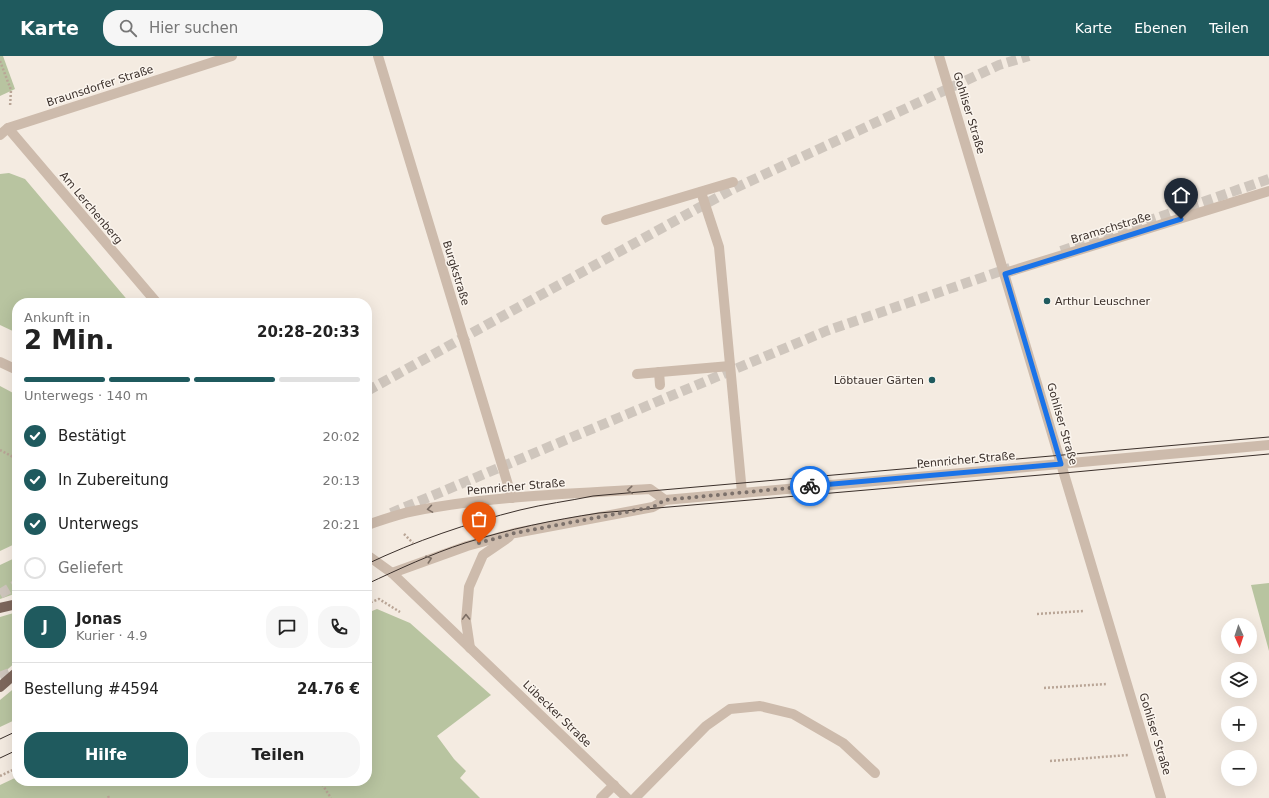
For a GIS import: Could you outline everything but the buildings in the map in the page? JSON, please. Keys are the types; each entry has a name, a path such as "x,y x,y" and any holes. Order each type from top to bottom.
{"main road":[{"path":"0,608 12,605"},
{"path":"0,687 12,676"}],"street":[{"name":"Braunsdorfer Straße","path":"4,132 232,56"},
{"name":"Burgkstraße","path":"378,56 512,498"},
{"name":"Gohliser Straße","path":"939,56 1161,798"},
{"name":"Am Lerchenberg","path":"4,132 153,298"},
{"path":"606,220 733,182"},
{"name":"Bramschstraße","path":"1005,274 1269,191"},
{"path":"701,192 719,247 742,493"},
{"path":"0,362 12,368"},
{"path":"637,374 730,366"},
{"path":"659,372 660,385"},
{"name":"Pennricher Straße","path":"392,573 467,546 515,533 653,507 665,500 1269,445"},
{"name":"Pennricher Straße","path":"372,524 412,512 469,502 512,498 650,489 665,500"},
{"path":"470,648 466,621 466,606 469,587 483,555 515,533"},
{"name":"Lübecker Straße","path":"372,559 392,573 627,798"},
{"path":"635,798 706,726 730,709 760,706 793,714 843,743 875,773"},
{"path":"601,798 614,785"}],"path":[{"path":"0,62 11,90 4,132"},
{"path":"0,450 12,456"},
{"path":"1037,614 1105,610"},
{"path":"1044,688 1127,683"},
{"path":"1050,761 1148,754"},
{"path":"0,776 12,770"},
{"path":"323,786 331,798"}],"green space":[{"path":"0,56 3,56 15,89 0,96"},
{"path":"9,173 25,179 126,298 12,298 12,331 0,325 0,174"},
{"path":"0,386 12,392 12,545 0,551"},
{"path":"12,559 12,595 0,599 0,565"},
{"path":"1269,583 1269,651 1251,585"},
{"path":"377,609 410,623 491,695 437,736 454,759 466,771 460,778 480,798 0,798 0,785 12,779 12,786 372,786 372,611"},
{"path":"12,613 12,665 0,676 0,617"},
{"path":"12,690 12,721 0,727 0,700"}],"tunnel":[{"path":"372,388 731,190 999,65 1029,56"},
{"path":"1061,251 1269,179"},
{"path":"391,513 826,331 1010,268"},
{"path":"0,594 12,587"},
{"path":"0,677 12,672"}],"tram line":[{"path":"372,562 442,533 500,515 593,496 1269,437"},
{"path":"372,582 452,547 498,533 531,525 599,513 1269,454"},
{"path":"0,739 12,733"},
{"path":"0,758 12,752"}],"way so far":[{"path":"479,543 515,533 653,507 665,500 810,486"}],"place":[{"name":"Arthur Leuschner","path":"1047,301"},
{"name":"Löbtauer Gärten","path":"932,380"}],"route":[{"path":"810,486 1061,464 1005,274 1181,219"}]}
